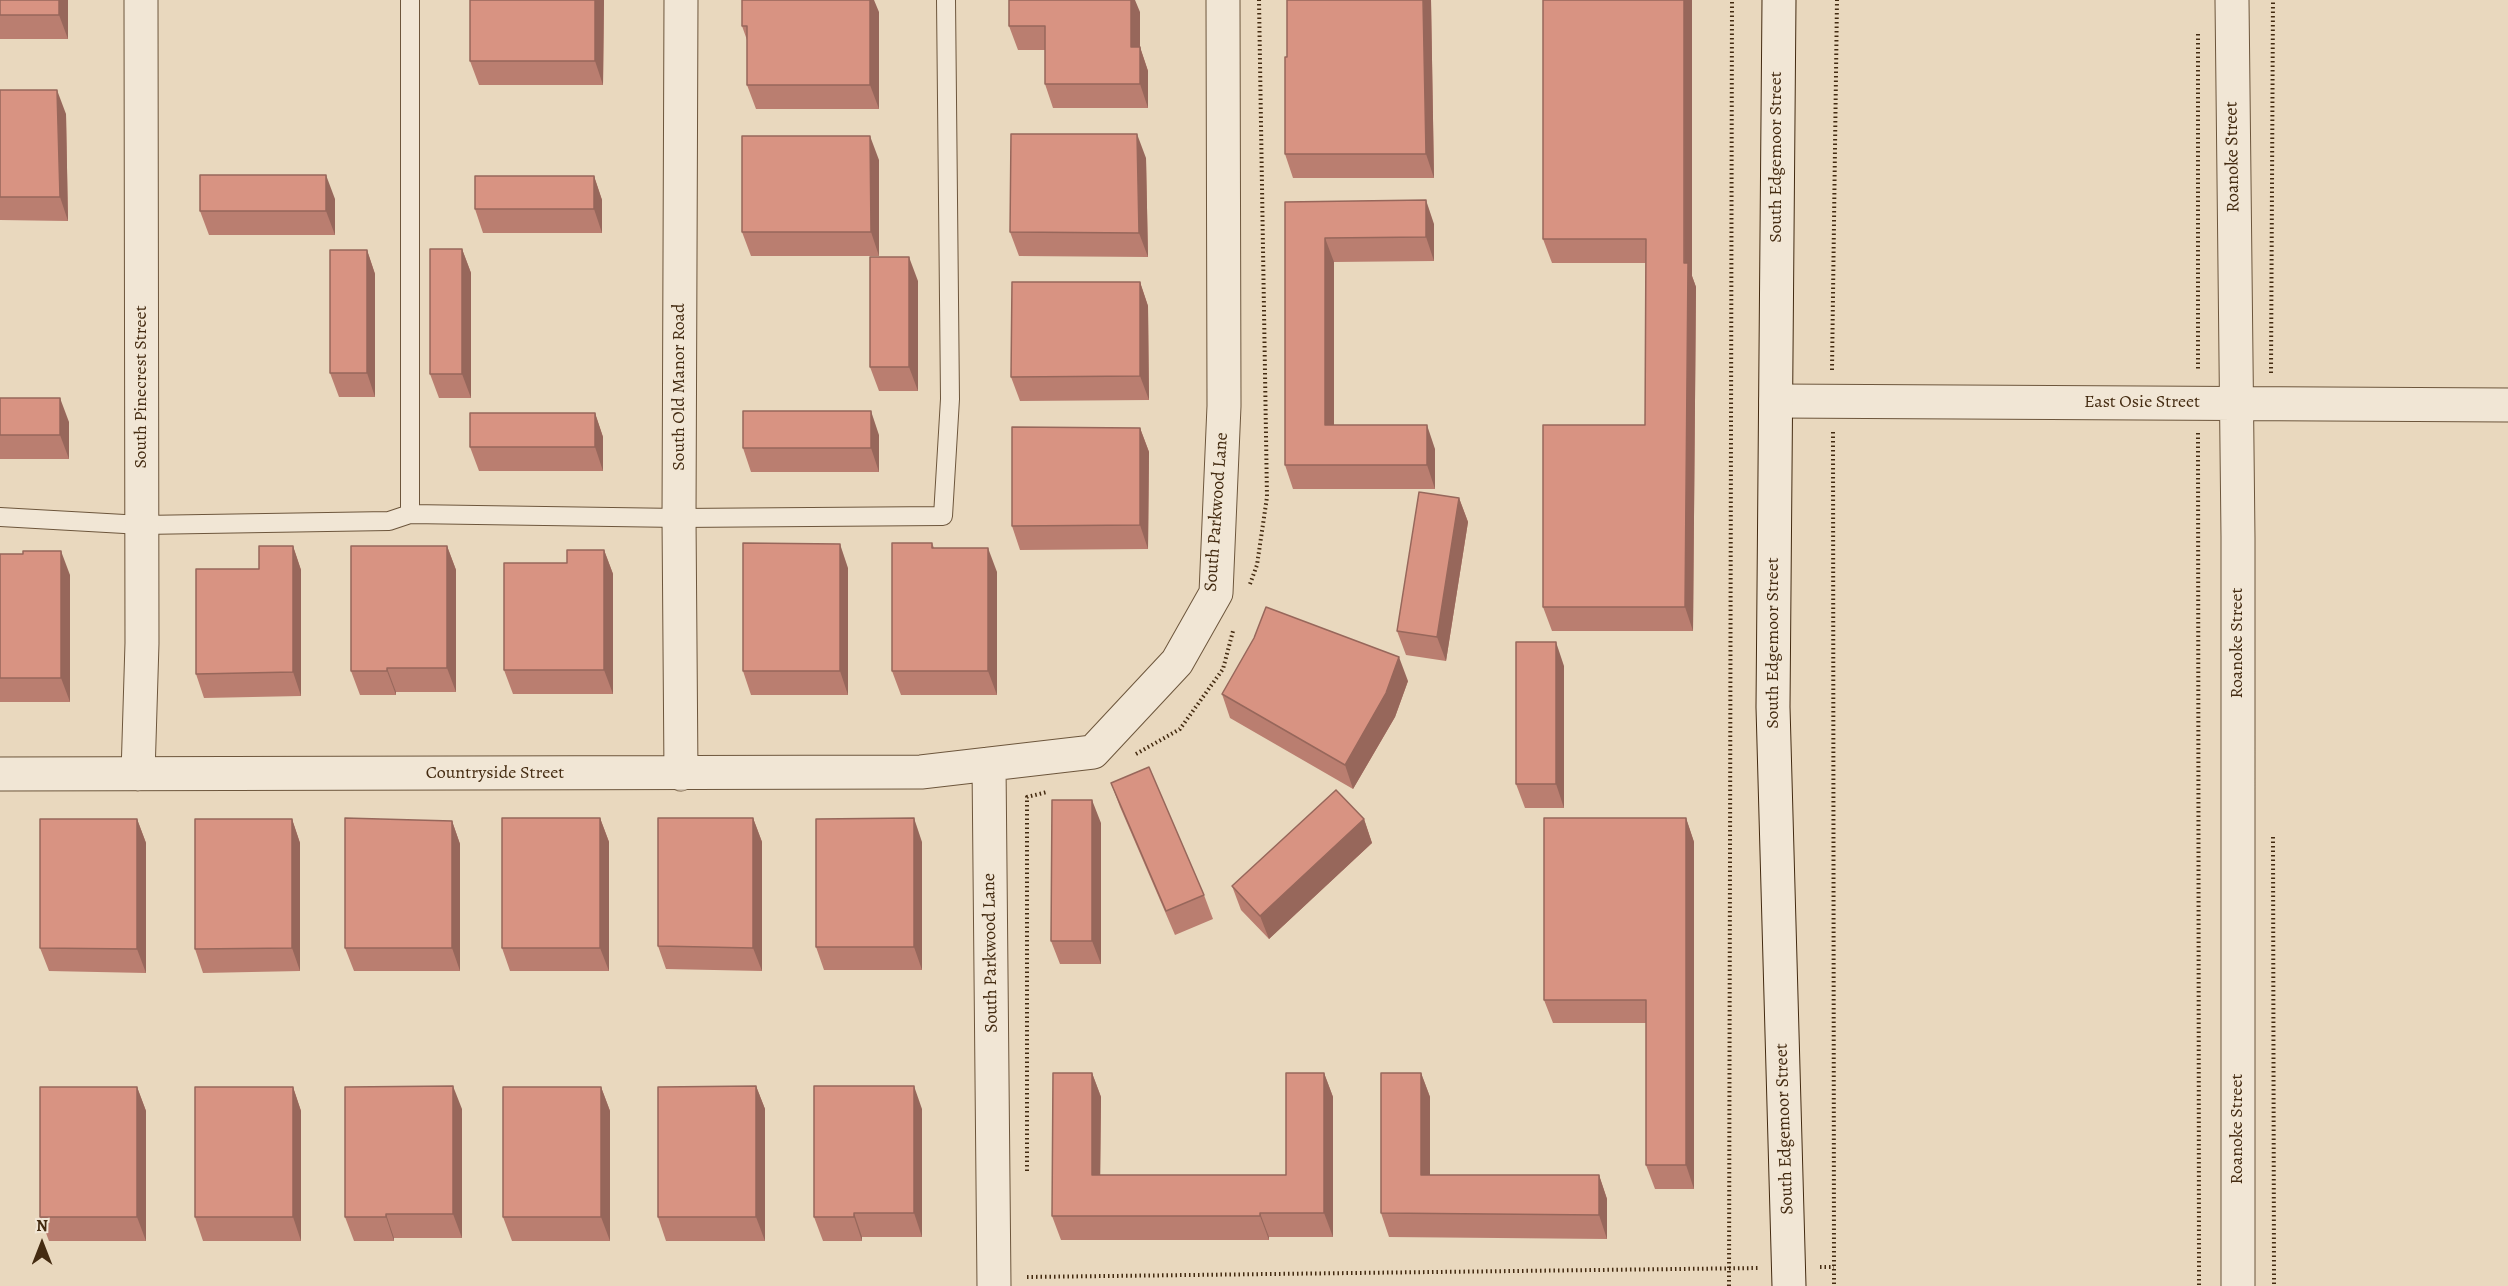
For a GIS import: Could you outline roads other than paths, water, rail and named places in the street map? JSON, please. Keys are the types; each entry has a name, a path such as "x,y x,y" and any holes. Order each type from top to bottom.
{"street":[{"name":"South Pinecrest Street","path":"138,774 142,643 141,0"},
{"name":"South Old Manor Road","path":"681,0 679,518 681,774"},
{"name":"South Parkwood Lane","path":"994,1286 989,764 1093,752 1177,662 1216,593 1224,406 1223,0"},
{"name":"South Edgemoor Street","path":"1779,0 1773,707 1789,1277"},
{"name":"Roanoke Street","path":"2232,0 2238,537 2238,1286"},
{"name":"East Osie Street","path":"1776,401 2508,405"},
{"name":"Countryside Street","path":"0,774 921,772 989,764"}],"lane":[{"path":"410,0 410,514"},
{"path":"0,517 142,525 389,521 410,514 679,518 944,516 950,399 946,0"}]}
